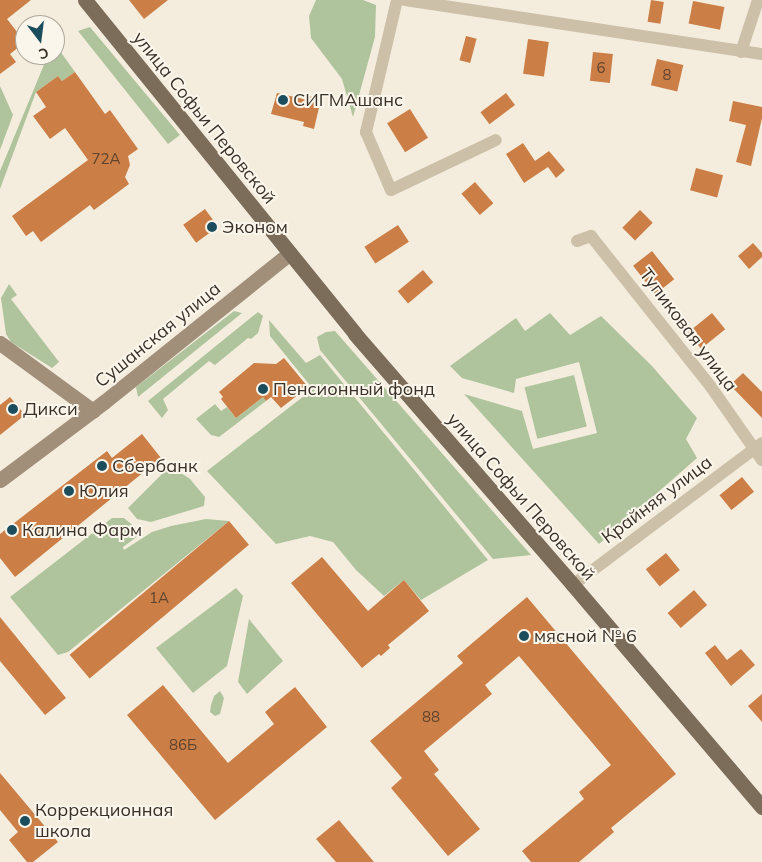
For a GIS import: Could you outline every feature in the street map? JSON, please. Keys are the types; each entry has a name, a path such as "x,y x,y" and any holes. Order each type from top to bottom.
{"main road":[{"name":"улица Софьи Перовской","path":"85,0 355,334 573,585 762,808"},
{"name":"Сушанская улица","path":"0,480 93,411 290,253"},
{"path":"0,343 93,411"}],"street":[{"path":"397,0 366,132 391,190 496,140"},
{"path":"405,0 762,54"},
{"path":"481,13 486,0"},
{"path":"741,52 758,0"},
{"name":"Тупиковая улица","path":"577,241 591,236 711,387 759,451"},
{"name":"Крайняя улица","path":"573,585 759,451"}],"green space":[{"path":"316,0 363,0 376,5 375,37 353,117 342,79 311,38 309,16"},
{"path":"90,27 180,135 168,144 78,31"},
{"path":"65,58 75,72 62,81 58,76 36,92 0,189 0,171 44,65 65,65"},
{"path":"0,86 13,115 0,150"},
{"path":"9,284 17,295 11,299 59,362 52,368 11,342 6,334 1,298"},
{"path":"234,311 242,313 138,397 136,387"},
{"path":"258,312 263,316 258,333 251,339 248,338 215,365 209,361 163,399 168,410 162,418 148,401"},
{"path":"550,313 570,335 601,316 652,366 697,418 686,439 697,458 599,544 464,394 522,411 533,449 597,433 579,362 516,379 514,393 462,378 450,366 516,318 525,331"},
{"path":"269,320 306,363 320,355 488,560 421,600 404,580 384,596 356,570 333,542 310,536 276,544 207,471 313,389 270,336"},
{"path":"335,331 531,555 493,559 320,350 317,337 326,332"},
{"path":"574,375 587,426 537,439 525,387"},
{"path":"263,397 266,401 219,437 211,435 196,419 215,404 221,411 227,407 236,418"},
{"path":"175,469 190,479 205,497 204,506 151,522 137,519 128,508 166,470"},
{"path":"112,518 124,518 142,533 123,547 124,550 152,532 171,526 206,519 229,521 68,652 58,655 10,597"},
{"path":"236,588 243,596 227,666 193,693 156,648"},
{"path":"249,619 283,661 247,694 238,682"},
{"path":"220,691 224,698 220,714 215,716 210,712 211,705 214,696"}],"building":[{"path":"0,0 31,0 7,19 15,29 15,50 10,54 15,63 0,74"},
{"path":"129,0 168,0 144,19"},
{"path":"651,0 664,2 660,24 648,22"},
{"path":"693,1 724,7 720,30 689,24"},
{"path":"466,36 477,39 470,63 460,60"},
{"path":"528,39 549,42 544,77 523,74"},
{"path":"593,52 613,54 610,83 590,81"},
{"path":"657,59 683,65 677,91 651,85"},
{"path":"75,72 105,114 110,110 138,149 128,156 130,165 125,177 129,184 94,210 90,205 41,242 33,231 26,236 12,216 88,160 65,128 50,139 33,116 46,107 36,92 58,76 62,81"},
{"path":"277,93 308,100 309,96 321,99 314,129 303,126 304,122 271,114"},
{"path":"506,93 515,105 489,124 480,112"},
{"path":"733,101 762,107 762,118 751,166 736,162 746,125 729,121"},
{"path":"410,109 428,138 405,152 387,123"},
{"path":"523,143 535,161 549,151 565,170 556,178 548,167 524,183 506,154"},
{"path":"696,168 723,175 717,197 690,190"},
{"path":"475,182 493,203 480,215 461,194"},
{"path":"205,209 218,227 196,243 183,225"},
{"path":"640,210 653,223 635,240 622,228"},
{"path":"398,225 409,242 375,264 364,247"},
{"path":"753,243 762,253 762,257 749,269 738,256"},
{"path":"652,251 674,279 655,294 633,266"},
{"path":"423,270 433,282 408,303 398,291"},
{"path":"712,313 725,329 701,349 688,333"},
{"name":"Пенсионный фонд","path":"284,358 308,387 281,408 271,397 266,401 263,397 236,418 221,399 223,397 219,392 254,363 276,364"},
{"path":"743,373 762,392 762,418 730,385"},
{"path":"10,397 25,415 0,435 0,405"},
{"path":"142,434 161,458 15,577 0,558 0,534 107,451 112,458"},
{"path":"742,477 754,492 731,510 719,495"},
{"path":"229,521 249,545 90,678 70,655"},
{"path":"666,553 680,570 660,586 646,569"},
{"path":"322,557 368,611 404,580 429,611 388,645 390,648 381,656 379,654 362,668 291,583"},
{"path":"694,590 707,605 681,628 668,613"},
{"path":"527,597 676,774 611,828 614,832 579,862 531,862 522,851 584,799 579,792 611,765 519,656 485,685 492,694 424,751 439,770 434,774 480,829 448,856 391,788 402,778 370,741 463,663 457,656"},
{"path":"0,617 66,698 45,715 0,661"},
{"path":"715,645 727,660 741,649 755,665 731,686 705,653"},
{"path":"163,685 228,763 274,724 265,712 295,687 327,727 215,820 127,715"},
{"path":"762,694 762,722 748,706"},
{"name":"Коррекционная школа","path":"0,773 58,842 33,862 27,862 9,840 18,832 0,810"},
{"path":"339,820 374,862 336,862 316,839"}],"place":[{"name":"СИГМАшанс","path":"283,100"},
{"name":"Эконом","path":"212,227"},
{"name":"Пенсионный фонд","path":"263,389"},
{"name":"Дикси","path":"13,409"},
{"name":"Сбербанк","path":"102,466"},
{"name":"Юлия","path":"69,491"},
{"name":"Калина Фарм","path":"12,530"},
{"name":"мясной № 6","path":"524,636"},
{"name":"Коррекционная школа","path":"25,821"}]}
